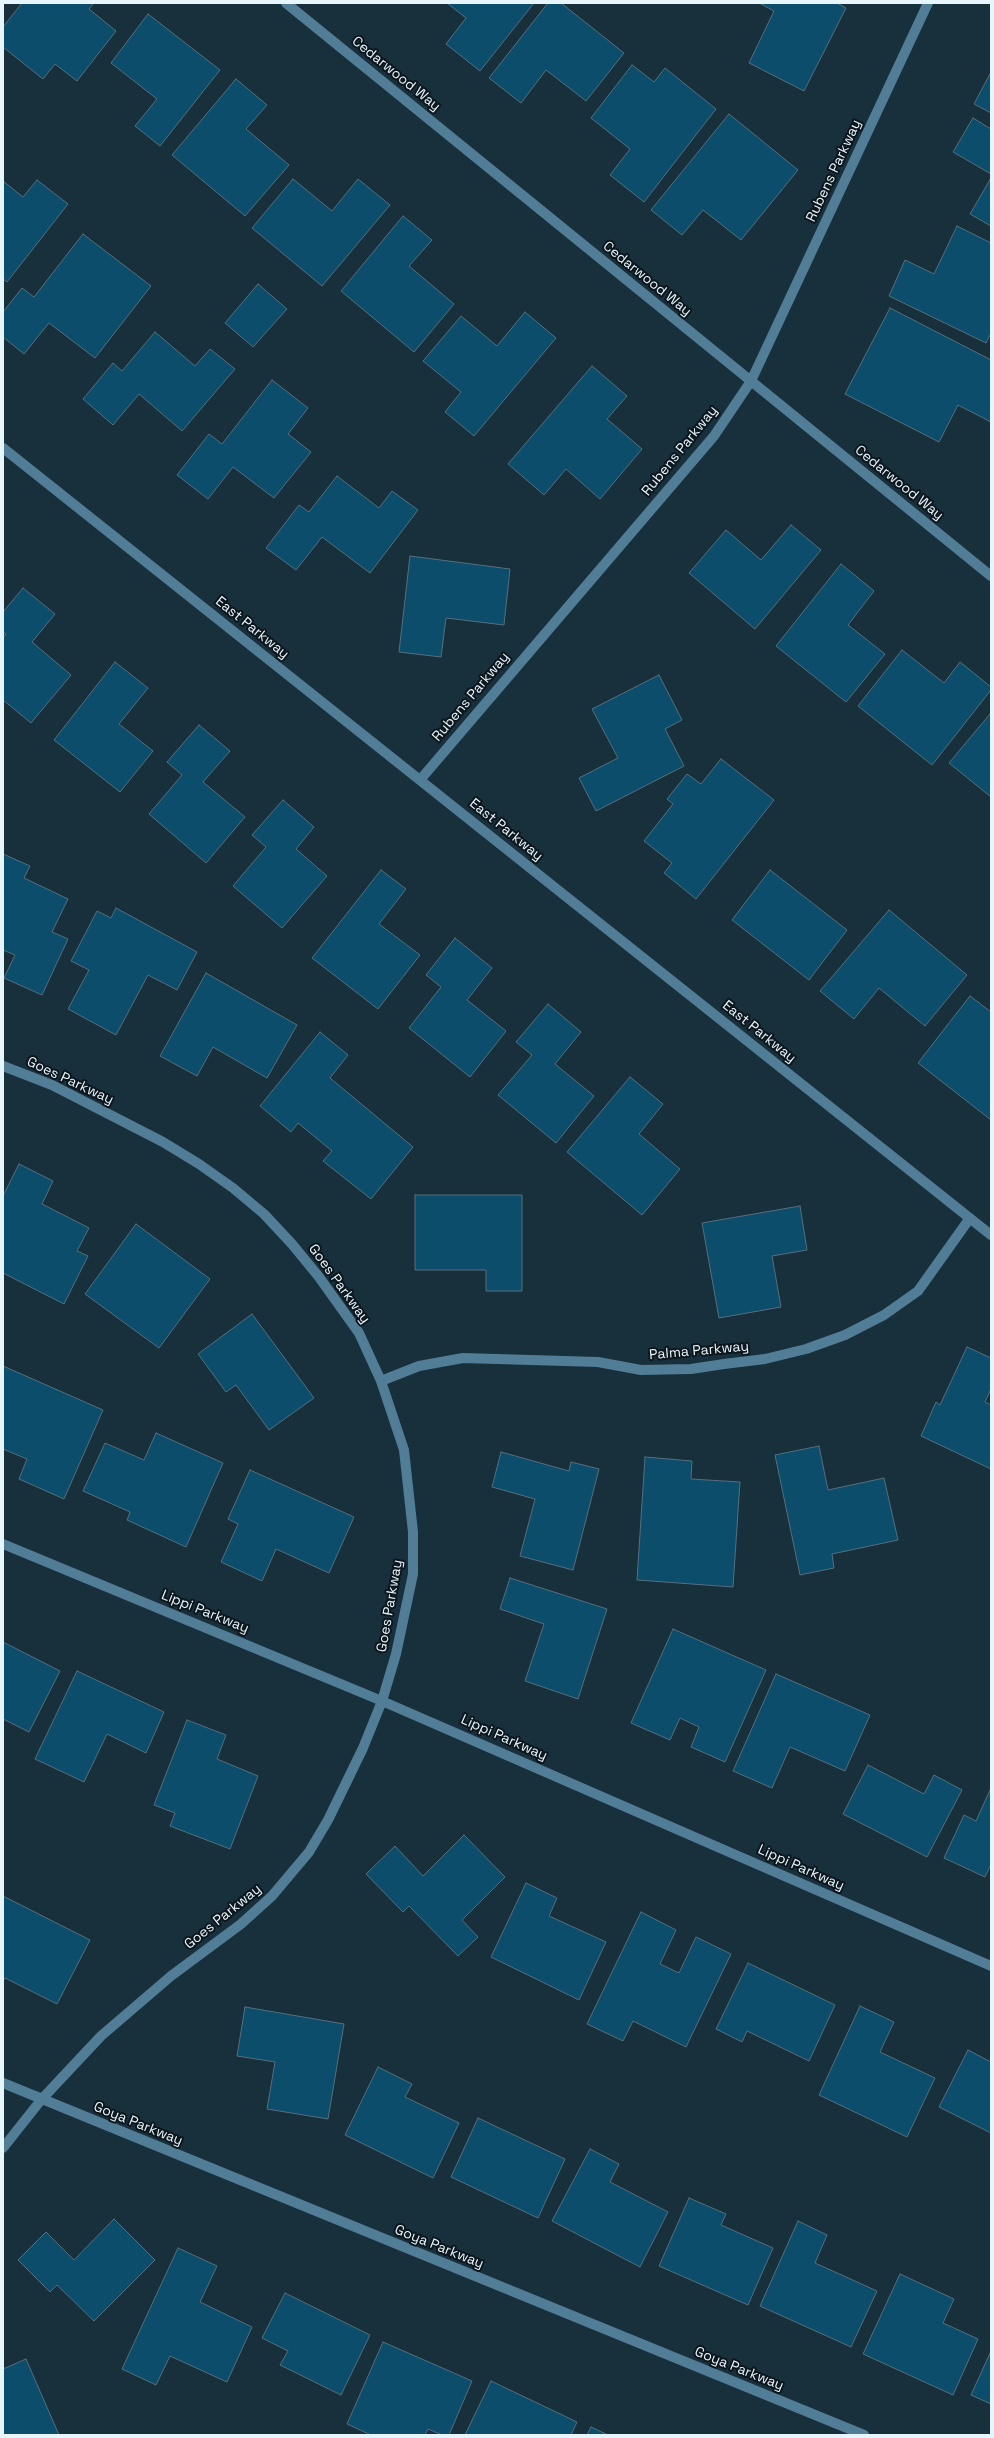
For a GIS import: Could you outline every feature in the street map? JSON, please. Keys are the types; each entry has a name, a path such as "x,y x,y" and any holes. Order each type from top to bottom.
{"street":[{"name":"Cedarwood Way","path":"286,3 991,576"},
{"name":"Rubens Parkway","path":"420,780 714,436 751,381 928,3"},
{"name":"East Parkway","path":"3,448 991,1234"},
{"name":"Goes Parkway","path":"3,1066 52,1086 163,1142 233,1188 264,1214 319,1277 359,1333 381,1381 404,1450 413,1532 413,1574 396,1654 382,1700 363,1748 328,1820 308,1852 272,1896 241,1924 171,1976 101,2036 41,2100 3,2148"},
{"name":"Palma Parkway","path":"381,1381 419,1366 463,1358 598,1362 641,1370 691,1368 765,1359 806,1349 845,1335 884,1315 918,1291 970,1218"},
{"name":"Lippi Parkway","path":"3,1544 382,1700 991,1966"},
{"name":"Goya Parkway","path":"3,2083 41,2100 864,2435"}],"building":[{"path":"22,3 94,3 89,9 116,31 77,81 55,64 43,79 3,47 3,27"},
{"path":"447,3 534,3 480,71 446,44 466,18"},
{"path":"548,3 561,3 624,53 586,101 546,70 521,103 489,78"},
{"path":"759,3 837,3 846,8 804,91 749,63 774,11"},
{"path":"148,14 220,70 160,146 135,126 157,99 111,63"},
{"path":"632,65 654,82 665,68 716,109 644,202 610,175 630,149 591,118"},
{"path":"991,72 991,113 974,104"},
{"path":"236,79 267,105 246,129 289,165 245,216 172,155"},
{"path":"729,114 798,170 741,240 703,210 682,235 651,210"},
{"path":"973,118 991,129 991,174 953,152"},
{"path":"991,178 991,226 970,214"},
{"path":"293,179 332,211 358,179 390,205 322,286 252,228"},
{"path":"37,180 68,204 7,282 3,279 3,181 23,197"},
{"path":"403,216 432,240 409,266 454,304 414,352 341,291"},
{"path":"957,226 991,243 991,333 986,343 889,296 905,260 934,274"},
{"path":"83,234 151,286 95,358 49,323 24,354 3,337 3,312 22,288 34,297"},
{"path":"258,284 287,309 253,347 225,323"},
{"path":"890,308 991,360 991,422 958,405 939,442 845,394"},
{"path":"525,312 556,338 474,436 445,412 461,392 423,361 461,316 497,346"},
{"path":"155,332 195,366 210,349 235,369 182,431 139,394 113,425 83,399 113,363 122,371"},
{"path":"592,366 627,396 607,419 642,449 600,499 566,469 544,495 508,464"},
{"path":"272,380 308,408 288,434 311,452 274,498 233,467 208,499 177,475 209,434 222,444"},
{"path":"337,476 379,508 392,491 418,510 370,573 322,537 296,570 266,548 299,505 309,512"},
{"path":"791,525 821,550 755,629 689,573 726,530 761,560"},
{"path":"410,556 510,569 504,625 446,618 441,657 399,652"},
{"path":"841,564 874,591 848,625 885,654 846,702 776,646"},
{"path":"23,588 55,614 32,642 71,675 31,723 3,700 3,638 6,634 3,632 3,612"},
{"path":"902,650 944,683 960,662 991,687 991,690 932,765 858,706"},
{"path":"115,662 148,688 119,724 153,751 120,792 54,740"},
{"path":"659,675 682,720 665,729 684,766 596,811 579,778 618,758 592,709"},
{"path":"991,714 991,797 949,763"},
{"path":"199,725 230,751 203,782 245,817 206,863 149,814 182,775 167,762"},
{"path":"721,759 774,800 696,899 664,873 672,863 644,841 673,804 667,799 687,774 701,784"},
{"path":"283,800 314,827 296,849 327,876 282,928 233,886 266,847 252,835"},
{"path":"3,854 30,866 24,878 68,899 52,932 68,939 42,995 4,978 15,955 3,950"},
{"path":"381,870 406,889 379,924 420,955 378,1009 312,958"},
{"path":"770,870 847,930 809,980 732,920"},
{"path":"116,908 197,952 177,990 148,975 116,1035 68,1009 89,970 71,961 97,911 111,918"},
{"path":"889,910 967,975 925,1026 879,988 854,1019 820,991"},
{"path":"455,938 492,968 467,1000 506,1031 470,1077 409,1028 441,987 426,975"},
{"path":"206,973 297,1025 267,1078 213,1047 197,1076 160,1056"},
{"path":"970,996 991,1012 991,1120 918,1063"},
{"path":"548,1004 581,1032 555,1064 594,1096 556,1143 498,1095 532,1055 516,1042"},
{"path":"320,1032 348,1055 330,1078 413,1147 371,1199 323,1161 332,1151 298,1123 291,1132 260,1106"},
{"path":"630,1077 663,1104 639,1134 680,1169 642,1215 567,1152"},
{"path":"19,1164 53,1181 42,1204 89,1228 77,1251 88,1256 64,1304 3,1273 3,1196"},
{"path":"415,1195 522,1195 522,1291 486,1291 486,1270 415,1270"},
{"path":"800,1206 807,1250 772,1256 781,1307 719,1318 702,1223"},
{"path":"136,1224 210,1279 159,1348 85,1294"},
{"path":"252,1314 314,1398 269,1430 236,1385 226,1392 198,1354"},
{"path":"967,1347 991,1358 991,1389 985,1402 991,1405 991,1469 921,1436 936,1402 940,1405"},
{"path":"3,1366 103,1410 64,1499 19,1479 27,1459 3,1449"},
{"path":"156,1433 223,1463 186,1547 127,1520 130,1512 83,1491 105,1443 144,1460"},
{"path":"819,1446 828,1490 884,1478 898,1540 832,1554 834,1568 800,1575 775,1455"},
{"path":"501,1452 569,1471 571,1462 599,1469 573,1570 520,1556 535,1499 492,1487"},
{"path":"645,1457 692,1461 691,1479 740,1482 733,1587 637,1580"},
{"path":"250,1470 354,1517 329,1573 276,1549 262,1581 221,1562 238,1524 228,1519"},
{"path":"510,1578 607,1609 578,1699 525,1681 544,1624 500,1609"},
{"path":"673,1629 766,1670 725,1762 691,1747 699,1727 680,1718 670,1740 631,1723"},
{"path":"3,1642 60,1671 29,1732 3,1719"},
{"path":"77,1671 164,1712 146,1753 107,1734 84,1782 35,1759"},
{"path":"776,1674 870,1715 845,1771 790,1747 772,1788 733,1771"},
{"path":"187,1720 226,1735 217,1759 258,1776 230,1849 170,1826 175,1813 154,1805"},
{"path":"868,1765 924,1794 934,1775 962,1790 927,1857 843,1814"},
{"path":"991,1788 991,1864 985,1877 944,1858 964,1815 976,1821"},
{"path":"464,1835 505,1877 462,1920 478,1937 458,1956 409,1906 403,1912 366,1874 395,1846 423,1876"},
{"path":"526,1883 557,1898 549,1916 606,1942 579,2000 491,1957"},
{"path":"3,1896 90,1940 57,2004 5,1978 3,1981"},
{"path":"641,1912 676,1930 660,1964 679,1973 696,1937 731,1954 686,2047 633,2021 623,2041 587,2024"},
{"path":"748,1963 835,2005 809,2061 747,2031 742,2042 716,2029"},
{"path":"860,2006 894,2022 880,2052 935,2078 907,2137 819,2095"},
{"path":"245,2007 344,2024 328,2119 267,2109 275,2062 237,2056"},
{"path":"968,2050 991,2062 991,2133 939,2107"},
{"path":"378,2067 412,2084 405,2097 459,2123 433,2178 345,2135"},
{"path":"478,2118 565,2159 538,2218 451,2177"},
{"path":"590,2149 619,2164 610,2182 668,2212 640,2267 552,2221"},
{"path":"689,2198 726,2214 721,2225 773,2248 748,2305 659,2266"},
{"path":"114,2219 155,2260 94,2321 57,2285 50,2292 18,2260 46,2232 74,2260"},
{"path":"798,2221 827,2235 815,2263 877,2291 851,2347 760,2306"},
{"path":"178,2248 217,2266 200,2302 252,2327 227,2382 170,2356 156,2385 122,2369"},
{"path":"900,2274 954,2299 943,2323 978,2339 953,2395 863,2354"},
{"path":"285,2293 370,2335 341,2395 280,2365 288,2351 262,2338"},
{"path":"383,2342 472,2381 449,2435 442,2435 428,2429 425,2435 371,2435 347,2424"},
{"path":"991,2351 991,2404 971,2395"},
{"path":"26,2359 59,2435 3,2435 3,2369"},
{"path":"491,2381 577,2422 571,2435 465,2435"},
{"path":"591,2427 608,2435 587,2435"}]}
